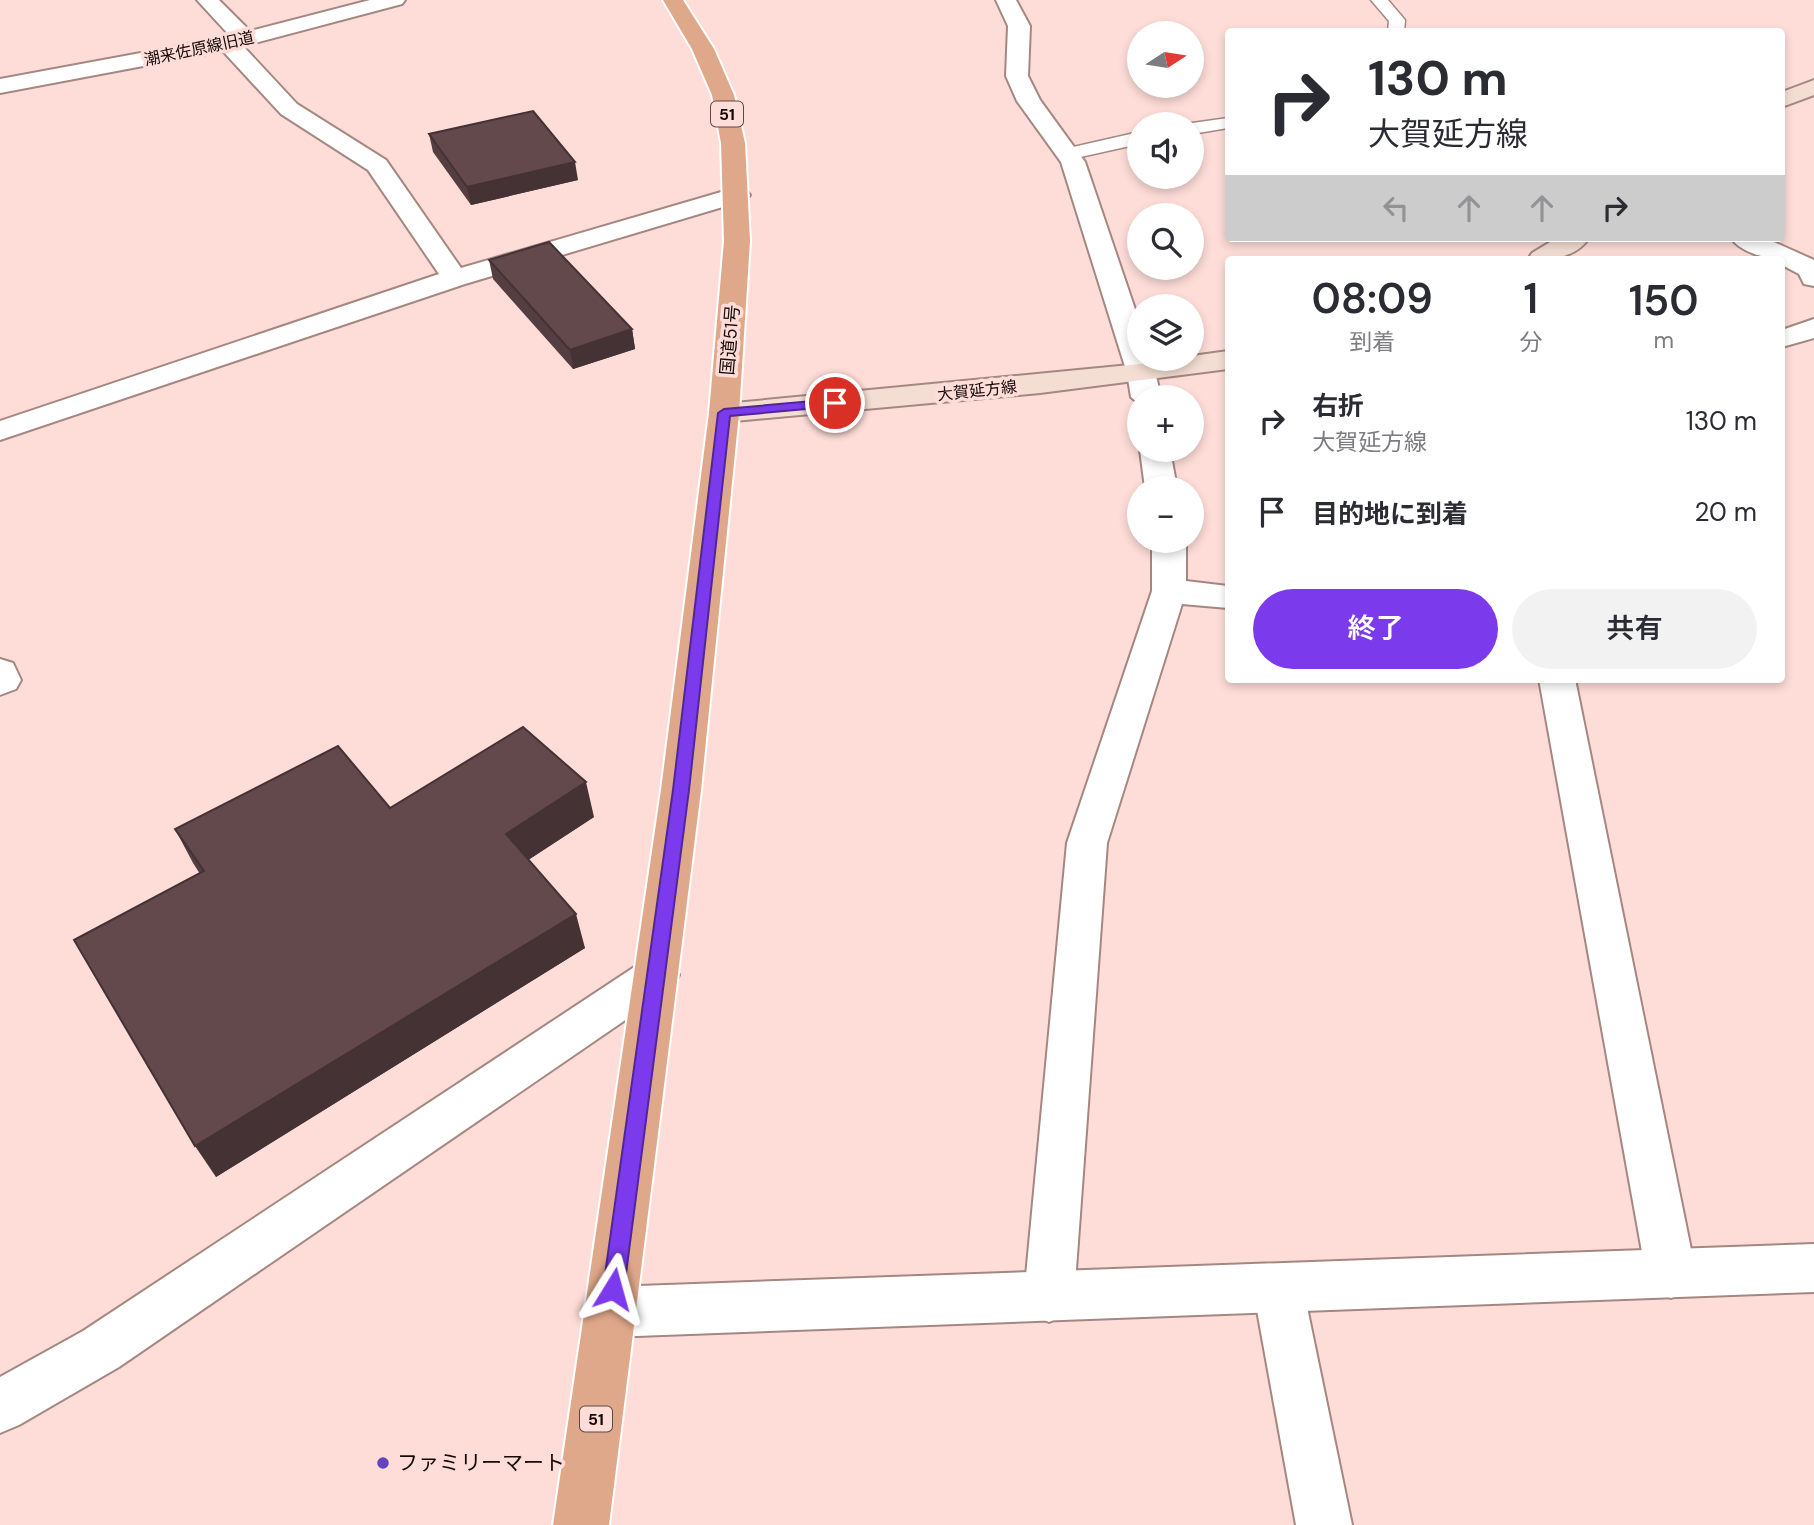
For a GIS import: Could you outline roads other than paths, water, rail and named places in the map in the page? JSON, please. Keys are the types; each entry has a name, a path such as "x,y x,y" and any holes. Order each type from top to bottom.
{"highway":[{"name":"国道51号","path":"582,1525 681,790 724,413 737,241 733,143 723,95 703,49 673,0"}],"main road":[{"path":"1785,99 1814,87"},
{"path":"1546,256 1569,242"},
{"name":"大賀延方線","path":"1144,385 1225,361"},
{"name":"大賀延方線","path":"724,413 1127,386"}],"street":[{"path":"208,0 289,108 377,165 454,278"},
{"name":"潮来佐原線旧道","path":"0,86 237,41 395,0"},
{"path":"1006,0 1019,26 1017,76 1029,101 1073,162 1144,385"},
{"path":"0,431 454,278 737,195"},
{"path":"1752,242 1781,256"},
{"path":"1785,258 1813,272"},
{"path":"1785,338 1814,328"},
{"path":"1049,1297 1087,843 1169,591 1169,553"},
{"path":"1169,591 1225,597"},
{"path":"0,672 3,680 0,682"},
{"path":"1557,683 1671,1274"},
{"path":"0,1406 101,1349 657,975"},
{"path":"610,1312 1814,1268"},
{"path":"1278,1288 1324,1525"}],"lane":[{"path":"1379,0 1397,20 1396,28"},
{"path":"1204,126 1225,123"},
{"path":"1067,153 1127,140"}],"place":[{"name":"ファミリーマート","path":"383,1463"}]}
